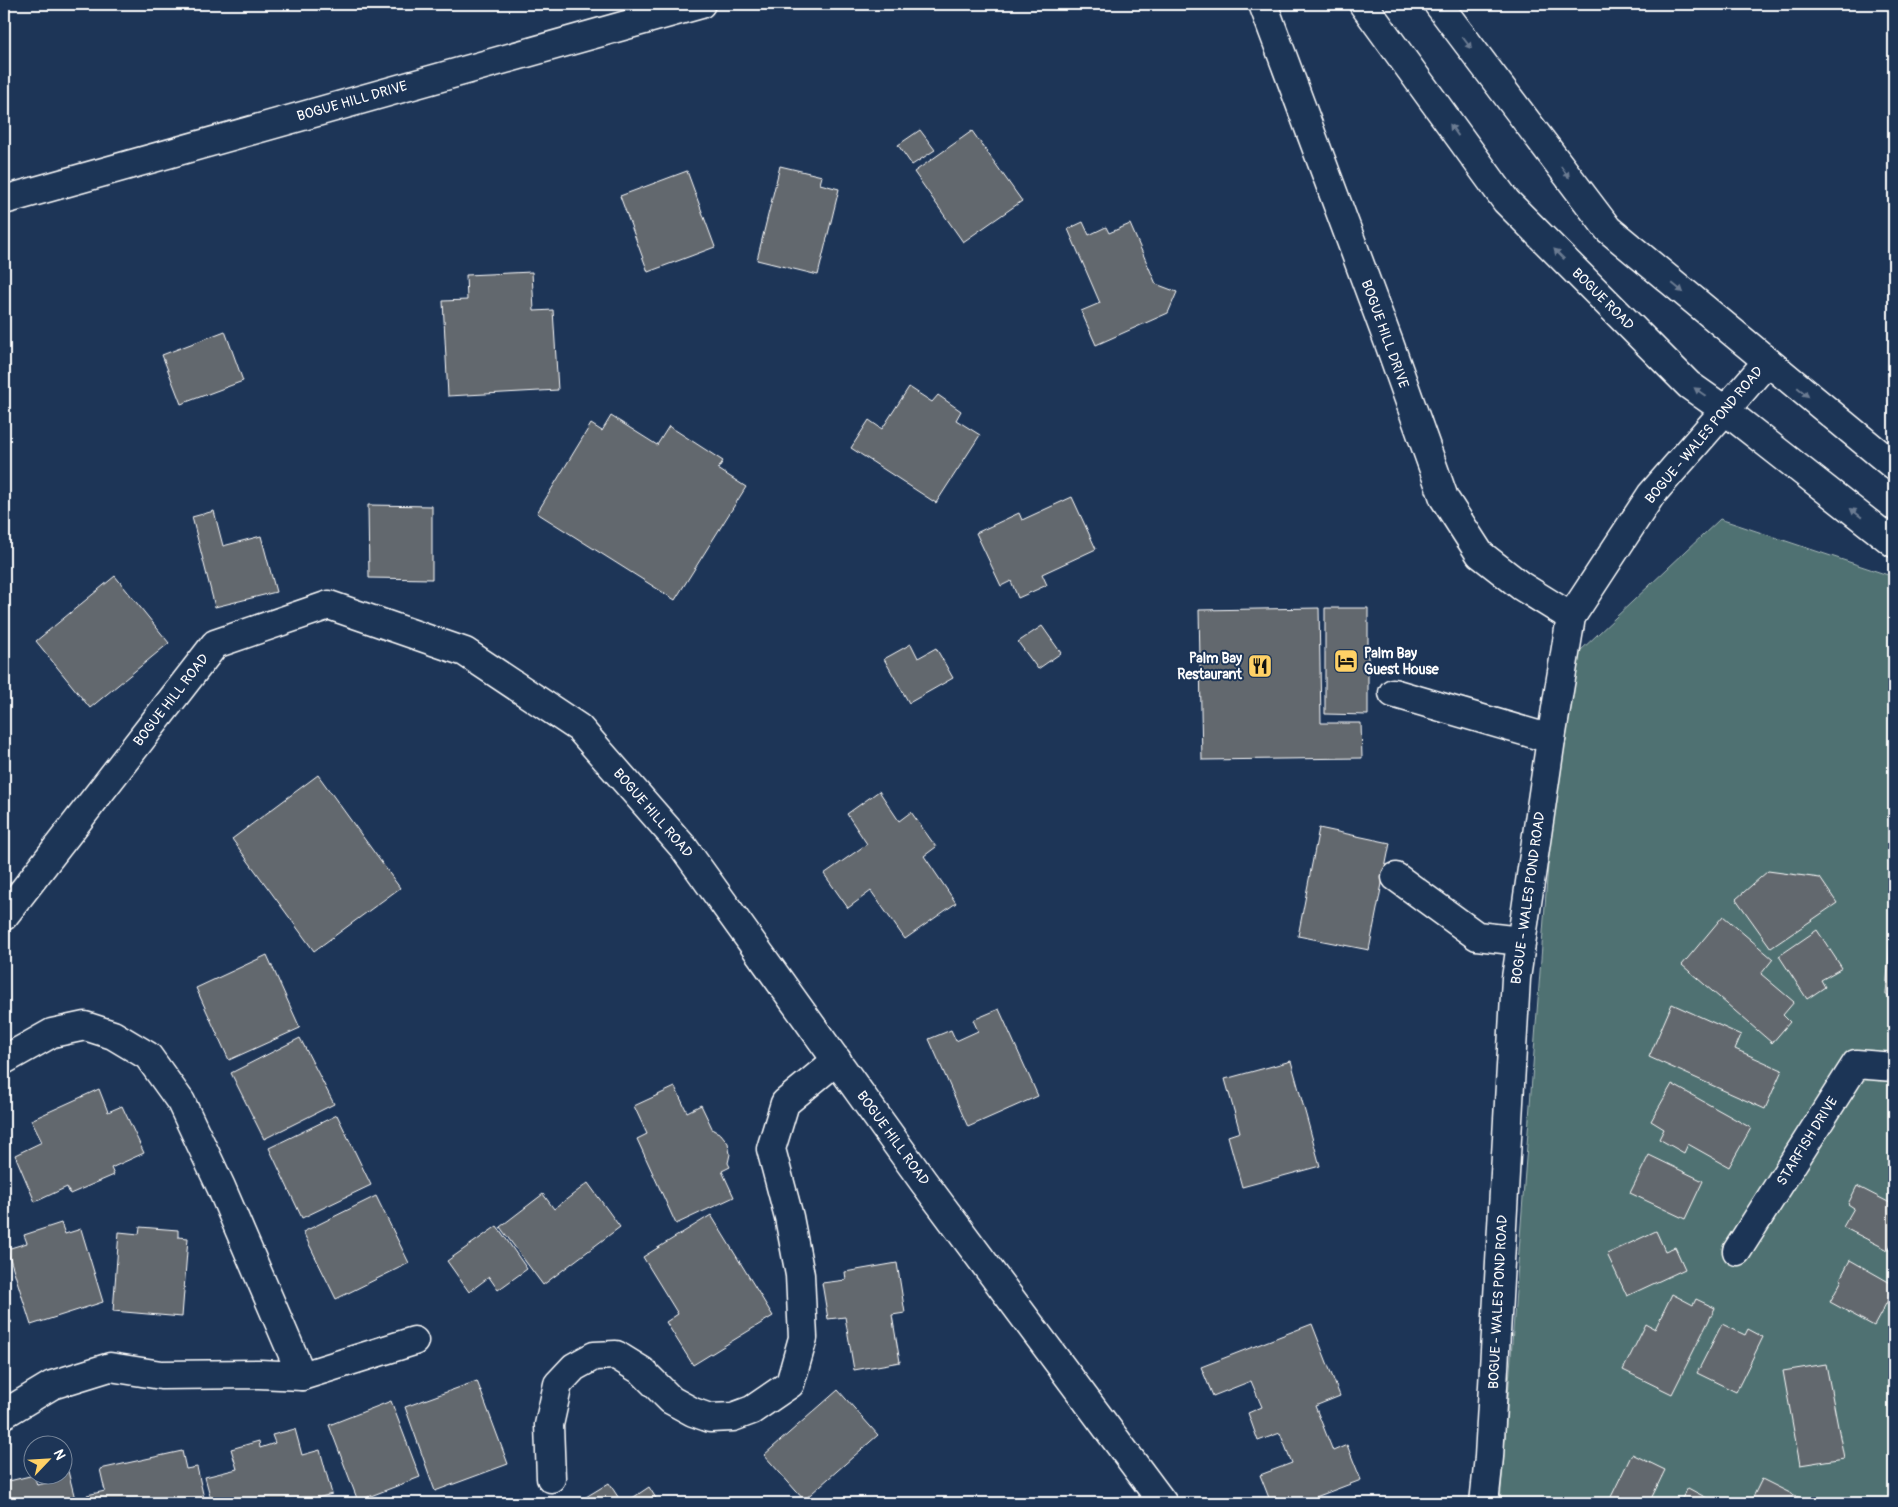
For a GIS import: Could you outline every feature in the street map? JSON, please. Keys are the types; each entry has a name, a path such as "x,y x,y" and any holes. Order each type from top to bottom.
{"street":[{"name":"BOGUE HILL DRIVE","path":"4,200 701,4"},
{"name":"BOGUE HILL DRIVE","path":"1263,4 1389,343 1444,498 1480,554 1521,586 1571,617"},
{"name":"BOGUE ROAD","path":"1363,4 1506,201 1689,385 1726,410 1894,543"},
{"path":"1438,4 1608,229 1894,466"},
{"name":"BOGUE - WALES POND ROAD","path":"1484,1503 1489,1456 1516,978 1571,617 1651,495 1767,362"},
{"name":"BOGUE HILL ROAD","path":"4,916 98,792 215,644 328,605 465,652 579,728 684,848 924,1181 1163,1503"},
{"path":"1393,693 1551,739"},
{"path":"1396,877 1478,936 1521,941"},
{"path":"4,1060 52,1033 85,1026 113,1035 148,1056 181,1102 221,1187 302,1376"},
{"path":"551,1478 549,1425 558,1384 574,1367 594,1356 616,1356 642,1371 671,1400 693,1412 710,1418 733,1417 752,1410 790,1384 803,1338 800,1275 789,1217 771,1149 785,1103 837,1060"},
{"name":"STARFISH DRIVE","path":"1737,1251 1856,1064 1894,1067"},
{"path":"4,1414 52,1385 110,1366 161,1375 259,1374 302,1376 414,1341"}],"green space":[{"path":"1720,519 1894,577 1894,1503 1500,1503 1563,667"}],"building":[{"path":"920,130 935,150 912,165 898,145"},
{"path":"972,131 1022,201 963,242 914,172"},
{"path":"780,166 822,176 820,184 839,189 818,275 757,260"},
{"path":"687,171 715,247 648,272 620,196"},
{"path":"1083,222 1089,235 1106,227 1109,233 1130,224 1156,284 1177,292 1168,313 1096,345 1081,311 1100,303 1068,229"},
{"path":"532,272 534,311 553,310 558,390 448,396 443,301 467,300 466,275"},
{"path":"225,331 243,381 181,404 162,355"},
{"path":"909,387 932,402 938,395 961,411 956,420 980,435 936,503 851,448 869,420 882,429"},
{"path":"611,416 657,445 669,426 723,461 718,469 746,487 675,600 537,513 591,424 602,431"},
{"path":"1072,497 1096,549 1042,574 1047,585 1018,598 1011,581 1001,586 976,533 1019,513 1022,520"},
{"path":"368,505 432,506 432,579 369,578"},
{"path":"214,511 223,546 261,536 276,592 215,607 192,517"},
{"path":"115,576 169,643 90,708 36,641"},
{"name":"Palm Bay Restaurant","path":"1319,608 1321,723 1361,723 1362,758 1202,760 1199,610"},
{"name":"Palm Bay Guest House","path":"1325,608 1368,608 1368,715 1325,714"},
{"path":"1042,626 1061,653 1038,669 1018,642"},
{"path":"911,644 918,658 936,648 953,678 909,703 884,659"},
{"path":"318,775 400,888 314,951 232,839"},
{"path":"879,791 899,821 911,812 936,847 924,856 956,903 905,939 871,891 848,908 824,874 867,844 847,814"},
{"path":"1319,828 1390,843 1369,950 1298,936"},
{"path":"1768,871 1820,878 1837,903 1771,948 1736,899"},
{"path":"1723,916 1773,959 1761,974 1794,1002 1783,1015 1790,1022 1772,1043 1682,965"},
{"path":"1817,930 1842,968 1821,980 1825,987 1807,999 1779,956"},
{"path":"1890,936 1894,937 1894,996 1886,995"},
{"path":"267,955 300,1028 229,1060 196,988"},
{"path":"1672,1004 1741,1035 1735,1049 1782,1070 1765,1109 1649,1057"},
{"path":"999,1009 1038,1096 968,1127 929,1039 951,1030 956,1041 978,1031 973,1020"},
{"path":"300,1038 334,1104 264,1139 231,1073"},
{"path":"1291,1061 1320,1166 1242,1187 1228,1136 1240,1132 1225,1079"},
{"path":"1672,1084 1751,1128 1729,1167 1688,1144 1684,1153 1659,1139 1664,1129 1651,1121"},
{"path":"675,1087 687,1112 701,1105 713,1130 721,1134 728,1143 730,1154 728,1163 730,1167 722,1171 734,1197 676,1224 637,1139 647,1134 634,1106"},
{"path":"99,1089 108,1112 122,1106 144,1153 111,1168 114,1175 70,1194 67,1187 35,1202 15,1155 42,1142 31,1120"},
{"path":"337,1115 371,1185 302,1218 269,1148"},
{"path":"1649,1155 1703,1181 1685,1219 1630,1193"},
{"path":"588,1183 620,1227 543,1285 500,1227 543,1194 554,1209"},
{"path":"1857,1186 1894,1205 1894,1239 1888,1250 1843,1227 1854,1208 1848,1204"},
{"path":"376,1196 409,1263 336,1299 303,1232"},
{"path":"711,1215 773,1316 693,1365 666,1322 678,1314 643,1257"},
{"path":"61,1223 65,1234 81,1229 103,1302 31,1325 7,1249 27,1243 24,1235"},
{"path":"497,1226 527,1269 498,1290 489,1277 469,1292 447,1261"},
{"path":"140,1227 178,1230 178,1237 188,1238 182,1317 113,1311 119,1232 139,1234"},
{"path":"1656,1231 1665,1251 1675,1247 1685,1269 1627,1296 1607,1254"},
{"path":"1850,1260 1894,1285 1894,1289 1874,1326 1830,1302"},
{"path":"897,1263 905,1313 892,1315 900,1362 854,1370 845,1317 828,1319 822,1283 846,1280 845,1272"},
{"path":"1672,1294 1693,1305 1696,1299 1715,1308 1672,1394 1623,1370 1646,1324 1655,1329"},
{"path":"4,1313 12,1322 4,1330"},
{"path":"1312,1324 1340,1396 1315,1406 1333,1451 1347,1445 1361,1480 1300,1503 1271,1503 1260,1475 1292,1463 1280,1433 1258,1441 1248,1413 1262,1407 1251,1381 1213,1396 1201,1367"},
{"path":"1722,1324 1745,1335 1748,1329 1763,1337 1736,1392 1697,1373"},
{"path":"1826,1364 1844,1458 1800,1465 1783,1371"},
{"path":"477,1381 508,1464 435,1491 405,1407"},
{"path":"838,1390 878,1435 804,1500 764,1455"},
{"path":"391,1401 420,1477 358,1501 329,1425"},
{"path":"295,1429 302,1455 320,1450 332,1494 299,1503 212,1503 205,1477 237,1469 231,1449 259,1441 260,1448 275,1443 272,1435"},
{"path":"182,1451 186,1469 197,1467 205,1503 89,1503 87,1495 105,1491 100,1469"},
{"path":"1632,1454 1665,1470 1649,1503 1608,1503"},
{"path":"22,1478 22,1484 71,1484 76,1503 10,1503 5,1482"},
{"path":"1762,1479 1804,1500 1802,1503 1750,1503"},
{"path":"609,1483 622,1503 576,1503"},
{"path":"649,1487 659,1503 625,1503"},
{"path":"1688,1488 1716,1503 1679,1503"}],"place":[{"name":"Palm Bay Guest House","path":"1346,661"},
{"name":"Palm Bay Restaurant","path":"1260,666"}]}
